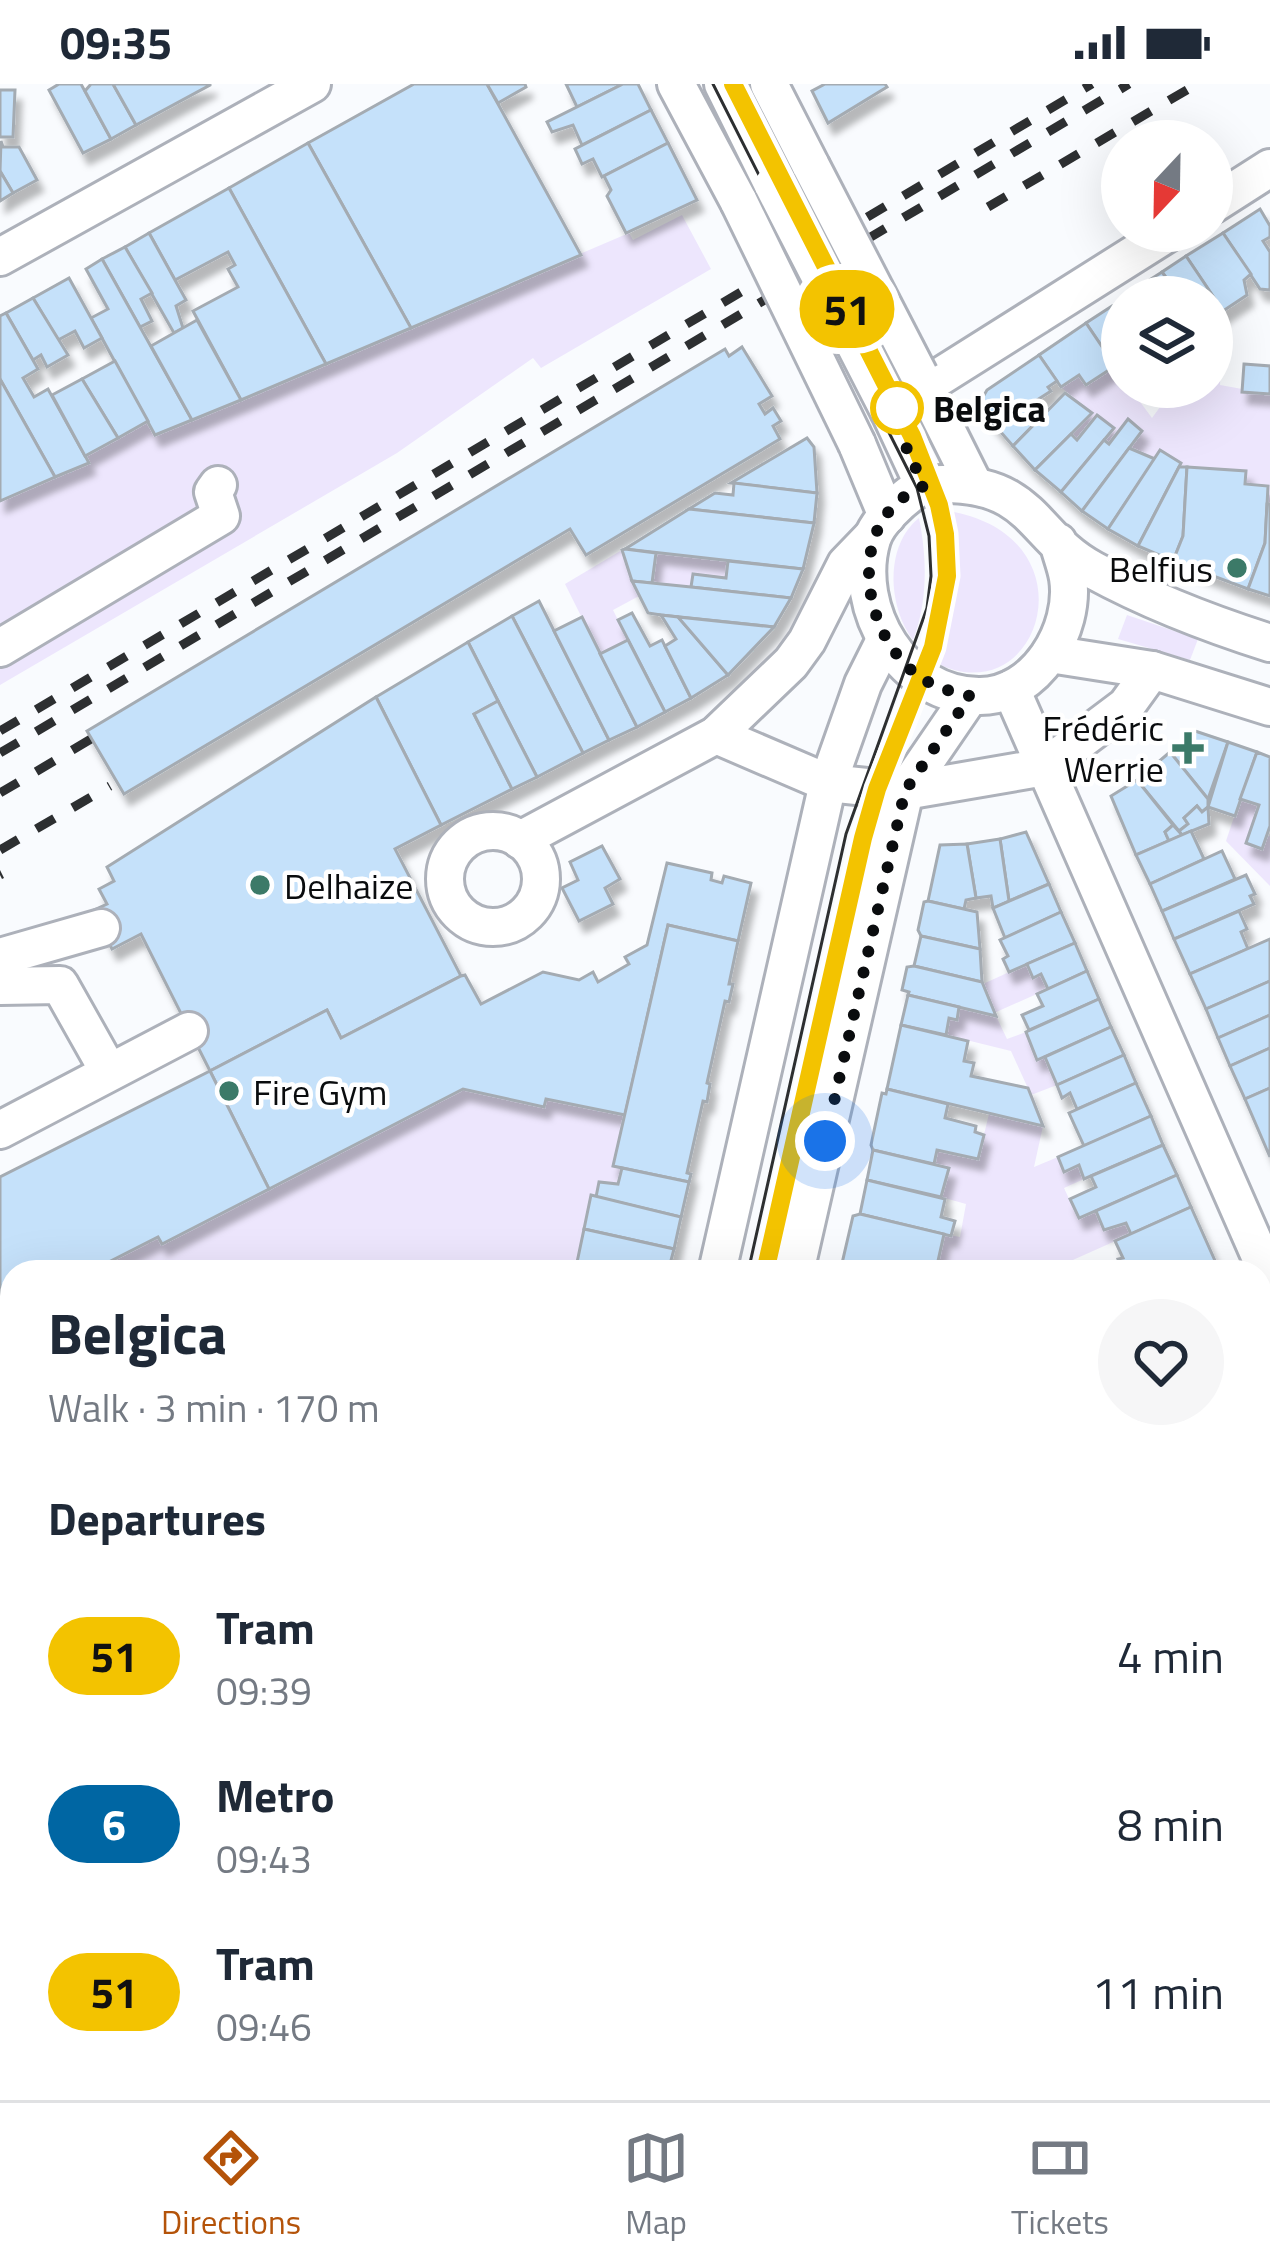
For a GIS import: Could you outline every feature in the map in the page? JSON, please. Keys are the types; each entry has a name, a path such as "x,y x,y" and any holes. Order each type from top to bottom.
{"street":[{"path":"0,256 310,84"},
{"path":"676,84 857,444 880,527 869,587 874,617 886,640 920,677 970,696 1011,689 1050,655 1066,619 1069,580 1058,542"},
{"path":"723,84 924,486"},
{"path":"769,84 974,484"},
{"path":"1233,192 1270,168"},
{"path":"922,381 1137,252"},
{"path":"0,648 221,516 213,492 218,484"},
{"path":"520,840 540,868 535,902 511,923 478,924 452,905 442,843 459,844 489,831 520,840 716,735 791,663 846,564 924,486 974,484 1001,494 1032,514 1088,568 1270,644"},
{"path":"720,1260 828,783 863,684 886,640"},
{"path":"1050,655 1152,670 1270,707"},
{"path":"716,735 828,783 905,791 1045,767 1126,706 1152,670"},
{"path":"1011,689 1261,1260"},
{"path":"798,1260 905,791 970,696"},
{"path":"0,957 101,928"},
{"path":"0,986 60,986 109,1072"},
{"path":"0,1130 190,1031"}],"shaded area":[{"path":"682,215 711,269 541,368 533,358 397,453 0,685 0,501 88,463 85,456 148,421 156,435 629,233 633,240"},
{"path":"1079,375 1087,385 1101,376 1101,408 1145,408 1152,418 1159,408 1233,408 1233,387 1270,394 1270,504 1245,484 1245,471 1179,467 1161,450 1155,459 1129,448 1128,420 1109,444 1104,440 1113,428 1097,415 1077,440 1071,434 1091,413 1061,387"},
{"path":"948,511 995,527 1024,553 1037,584 1037,617 1025,645 1002,665 971,673 934,662 953,588"},
{"path":"919,518 925,579 913,640 898,611 894,577 900,544"},
{"path":"622,550 639,596 613,610 628,640 600,654 565,584"},
{"path":"656,553 728,561 726,578 691,587 652,583"},
{"path":"1127,615 1198,639 1190,660 1118,639"},
{"path":"1240,799 1259,805 1246,843 1262,849 1270,836 1270,886 1226,841"},
{"path":"1027,964 1033,977 1041,974 1048,989 994,1013 983,984"},
{"path":"959,1007 996,1016 1007,1039 1026,1032 1037,1059 1045,1057 1057,1085 1031,1095 1011,1051 946,1035 949,1018 957,1019"},
{"path":"463,1089 544,1107 546,1099 625,1115 613,1165 622,1168 618,1184 600,1182 596,1197 591,1196 578,1260 113,1260 158,1237 162,1243"},
{"path":"989,1114 1043,1126 1034,1167 1058,1157 1064,1172 1079,1165 1084,1179 1064,1188 1078,1218 1096,1211 1104,1230 1126,1223 1131,1234 1073,1260 938,1260 944,1234 960,1237 966,1204 941,1197 949,1168 934,1164 937,1150 978,1159"}],"building":[{"path":"59,84 81,84 111,139 83,153 49,90"},
{"path":"91,84 113,84 136,125 111,139 85,91"},
{"path":"113,84 210,84 210,85 136,125"},
{"path":"414,84 487,84 581,255 411,328 308,143"},
{"path":"487,84 525,84 526,87 498,103"},
{"path":"566,84 623,84 577,107"},
{"path":"623,84 638,84 651,110 582,145 573,125 552,132 547,122"},
{"path":"825,84 887,87 828,123 812,91"},
{"path":"0,90 15,90 13,137 0,137"},
{"path":"651,110 668,143 602,177 593,159 582,164 575,149"},
{"path":"1,141 3,147 19,147 37,180 13,193 0,171"},
{"path":"308,143 411,328 326,364 229,188"},
{"path":"668,143 697,200 626,233 607,196 611,190 604,176"},
{"path":"0,171 13,193 0,201"},
{"path":"229,188 326,364 241,400 193,311 238,287 228,269 235,265 228,252 175,280 149,233"},
{"path":"1260,209 1270,226 1270,237 1263,241 1270,252 1270,290 1260,289 1233,248 1233,227"},
{"path":"149,233 186,300 176,306 183,328 174,333 125,247"},
{"path":"125,247 152,293 141,299 152,321 140,327 102,259"},
{"path":"1233,248 1251,274 1244,280 1247,295 1233,304 1233,276 1199,276 1186,256 1233,252"},
{"path":"1186,256 1199,276 1165,276 1162,272"},
{"path":"102,259 192,420 155,435 91,318 108,309 86,269"},
{"path":"69,278 102,338 84,348 75,331 58,340 33,298"},
{"path":"33,298 68,355 47,367 41,355 33,360 6,313"},
{"path":"6,313 38,369 23,378 34,397 48,389 89,463 55,477 0,379 0,316"},
{"path":"1101,313 1101,345 1086,323"},
{"path":"197,320 241,400 192,420 151,346"},
{"path":"1086,323 1101,345 1101,375 1086,385 1079,375 1061,387 1039,355"},
{"path":"742,347 772,396 759,404 765,414 773,408 781,421 773,426 780,439 586,555 570,529 124,794 87,731 725,349 729,356"},
{"path":"1039,355 1057,381 1037,400 1047,411 1013,446 980,402 987,390"},
{"path":"115,361 148,421 118,438 82,379"},
{"path":"1244,364 1270,366 1270,394 1242,392"},
{"path":"0,379 55,477 0,501"},
{"path":"82,379 118,438 85,456 52,395"},
{"path":"1065,393 1092,413 1035,470 1013,446"},
{"path":"1097,415 1114,428 1061,492 1035,470 1071,434 1077,440"},
{"path":"1128,419 1142,431 1082,511 1061,492"},
{"path":"807,438 814,447 817,493 731,483"},
{"path":"1129,448 1155,459 1108,529 1082,511"},
{"path":"1160,450 1181,463 1138,546 1108,529"},
{"path":"1179,467 1187,467 1183,536 1173,561 1138,546"},
{"path":"1187,467 1246,471 1245,484 1268,486 1265,543 1248,589 1173,561 1183,536"},
{"path":"734,483 817,493 814,523 689,509 715,493 733,495"},
{"path":"1267,504 1270,596 1248,589 1265,543"},
{"path":"689,509 814,523 803,569 625,549"},
{"path":"625,549 656,553 652,583 632,581"},
{"path":"728,561 803,569 791,598 691,587 693,574 726,578"},
{"path":"632,581 791,598 774,627 661,615 648,613"},
{"path":"539,601 609,740 583,753 512,616"},
{"path":"632,613 650,646 662,640 691,698 665,712 618,620"},
{"path":"661,615 678,617 728,675 691,698 665,646 676,639"},
{"path":"512,616 583,753 537,777 468,642"},
{"path":"582,617 637,727 609,740 554,631"},
{"path":"678,617 774,627 728,675"},
{"path":"628,640 665,712 637,727 600,654"},
{"path":"468,642 498,701 474,714 512,789 441,825 376,697"},
{"name":"Delhaize","path":"376,697 441,825 395,849 461,976 341,1038 327,1010 210,1071 141,934 112,949 92,911 107,904 99,889 114,881 107,867"},
{"path":"498,701 537,777 512,789 474,714"},
{"path":"1192,730 1228,742 1208,799 1170,752"},
{"path":"1228,742 1257,752 1235,816 1208,807"},
{"path":"1170,752 1208,799 1208,807 1202,812 1197,806 1179,831 1137,780"},
{"path":"1257,752 1270,757 1270,826 1262,849 1246,843 1259,805 1240,799"},
{"path":"1137,780 1173,825 1165,832 1169,841 1136,855 1111,796"},
{"path":"1197,806 1202,812 1208,807 1209,824 1182,835 1179,831 1188,824 1184,818"},
{"path":"1173,825 1182,835 1169,841 1165,832"},
{"path":"1191,831 1204,859 1150,884 1136,855"},
{"path":"1026,832 1049,884 1009,901 1000,839"},
{"path":"1000,839 1009,901 993,908 991,896 976,898 967,844"},
{"path":"967,844 976,898 966,900 964,909 928,901 940,845"},
{"path":"602,846 620,879 605,888 613,904 579,921 562,888 578,880 570,862"},
{"path":"1222,851 1235,879 1162,911 1150,884"},
{"path":"667,863 712,873 711,880 722,883 724,876 751,883 738,941 668,925 625,1115 546,1099 544,1107 463,1089 269,1189 210,1071 327,1010 341,1038 465,975 481,1004 543,972 579,980 593,972 598,982 629,964 625,957 647,945"},
{"path":"1246,875 1255,894 1250,896 1254,904 1174,939 1162,911"},
{"path":"1049,884 1061,912 1005,938 993,908"},
{"path":"928,901 977,912 980,949 921,936 918,930"},
{"path":"1239,911 1247,929 1241,932 1248,949 1190,974 1174,939"},
{"path":"1061,912 1075,943 1009,972 1000,940"},
{"path":"668,925 738,941 729,984 733,984 729,1002 725,1001 707,1102 703,1101 687,1173 691,1174 689,1182 613,1166"},
{"path":"921,936 980,949 982,982 914,966"},
{"path":"1270,939 1270,981 1206,1009 1190,974"},
{"path":"1075,943 1087,971 1048,989 1041,974 1033,978 1027,964"},
{"path":"907,967 982,982 996,1016 908,995 902,990"},
{"path":"1087,971 1099,999 1029,1030 1022,1015 1043,1006 1037,994"},
{"path":"1270,981 1270,1015 1218,1038 1206,1009"},
{"path":"908,995 959,1007 957,1020 949,1018 946,1035 901,1025"},
{"path":"1099,999 1111,1027 1037,1060 1026,1032"},
{"path":"1270,1015 1270,1048 1230,1066 1218,1038"},
{"path":"901,1025 968,1041 964,1061 974,1063 971,1076 1028,1088 1043,1126 887,1089"},
{"path":"1111,1027 1124,1055 1057,1085 1045,1057"},
{"path":"1270,1048 1270,1088 1245,1099 1230,1066"},
{"path":"1124,1055 1136,1083 1077,1109 1070,1093 1062,1098 1057,1085"},
{"path":"210,1071 269,1189 162,1244 158,1237 113,1260 0,1260 0,1177"},
{"path":"1136,1083 1151,1116 1084,1146 1069,1113"},
{"path":"1270,1088 1270,1157 1245,1099"},
{"path":"887,1089 948,1104 945,1118 976,1126 975,1132 984,1135 978,1159 937,1150 934,1164 873,1150 882,1093"},
{"path":"1151,1116 1163,1145 1084,1179 1079,1165 1064,1172 1058,1157"},
{"path":"1163,1145 1177,1175 1079,1218 1070,1199 1096,1187 1091,1176"},
{"path":"873,1150 949,1168 941,1197 867,1180"},
{"path":"622,1168 689,1182 681,1217 596,1197 599,1182 618,1184"},
{"path":"1177,1175 1191,1207 1131,1234 1126,1223 1104,1230 1096,1211"},
{"path":"867,1180 945,1199 941,1217 955,1221 951,1236 860,1214"},
{"path":"591,1195 681,1217 674,1249 584,1229"},
{"path":"1191,1207 1215,1260 1118,1260 1123,1258 1115,1241"},
{"path":"853,1216 944,1234 938,1260 843,1260"},
{"path":"584,1229 674,1249 671,1260 578,1260"}],"tram line":[{"path":"713,84 917,488 929,536 931,576 927,608 846,834 751,1260"},
{"path":"733,84 929,476"},
{"name":"51","path":"733,84 912,436 939,505 947,576 933,647 877,789 863,838 768,1260"}],"railway":[{"path":"0,731 1092,84"},
{"path":"0,753 1129,84"},
{"path":"988,207 1197,84"},
{"path":"0,793 91,739"},
{"path":"0,850 110,786"}],"place":[{"name":"Belgica","path":"897,408"},
{"name":"Belfius","path":"1237,568"},
{"name":"Frédéric Werrie","path":"1188,748"},
{"name":"Delhaize","path":"260,885"},
{"name":"Fire Gym","path":"229,1091"}],"route":[{"path":"825,1141 905,791 970,696 944,690 907,667 874,617 869,587 872,538 887,516 924,486 890,412 897,408"}]}
